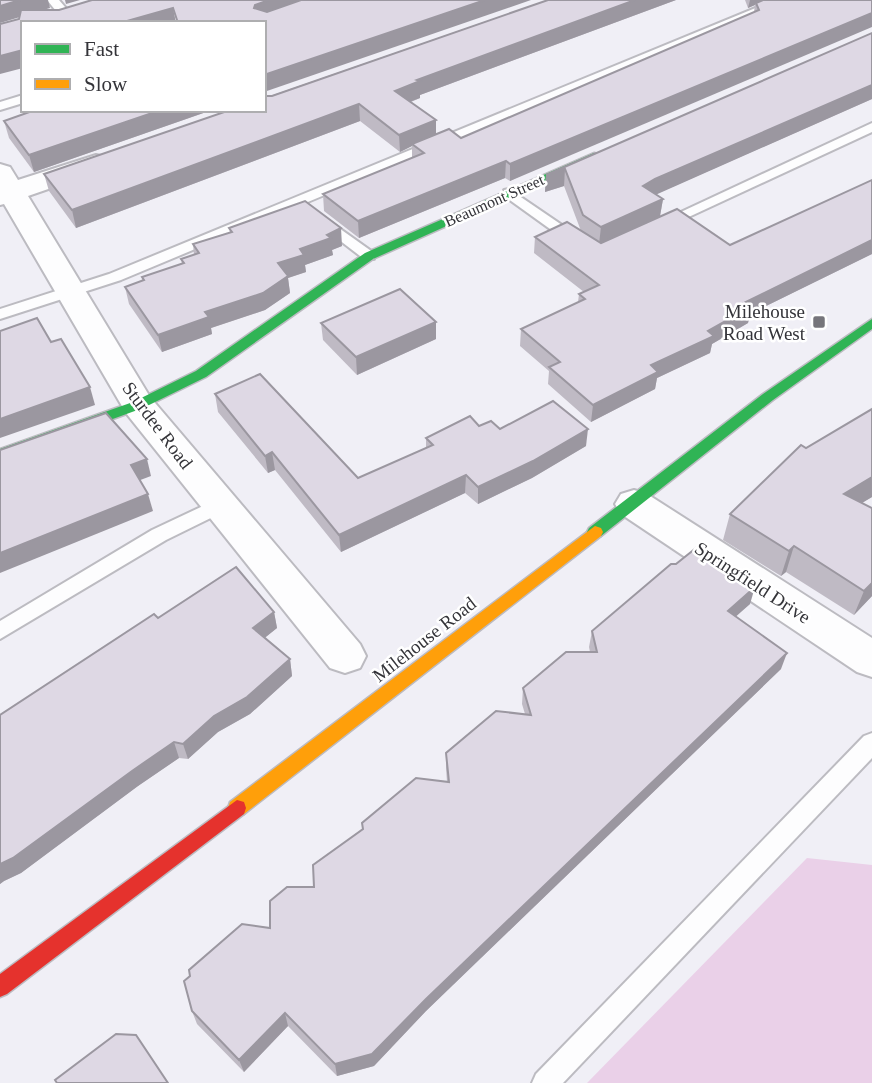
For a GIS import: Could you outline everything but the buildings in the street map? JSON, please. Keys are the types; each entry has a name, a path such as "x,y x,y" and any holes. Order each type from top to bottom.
{"main road":[{"name":"Beaumont Street","path":"0,455 138,404 201,374 369,256 608,149"},
{"name":"Milehouse Road","path":"0,988 634,504 768,397 872,323"}],"street":[{"path":"54,11 90,7"},
{"path":"4,187 116,156"},
{"name":"Sturdee Road","path":"4,187 138,404 345,656"},
{"name":"Springfield Drive","path":"634,504 872,660"}],"lane":[{"path":"0,314 115,277 785,0"},
{"path":"0,106 21,100"},
{"path":"641,234 872,127"},
{"path":"509,193 591,249"},
{"path":"296,200 369,256"},
{"path":"0,631 159,535 220,505"},
{"path":"545,1083 872,743"}],"shaded area":[{"path":"807,858 872,865 872,1083 587,1083"}],"traffic: fast":[{"path":"0,455 138,405 201,374 369,256 594,156"},
{"path":"595,532 768,397 872,323"}],"traffic: slow":[{"path":"237,808 595,532"}],"traffic: jam":[{"path":"0,987 237,808"}],"place":[{"name":"Milehouse Road West","path":"819,322"}]}
